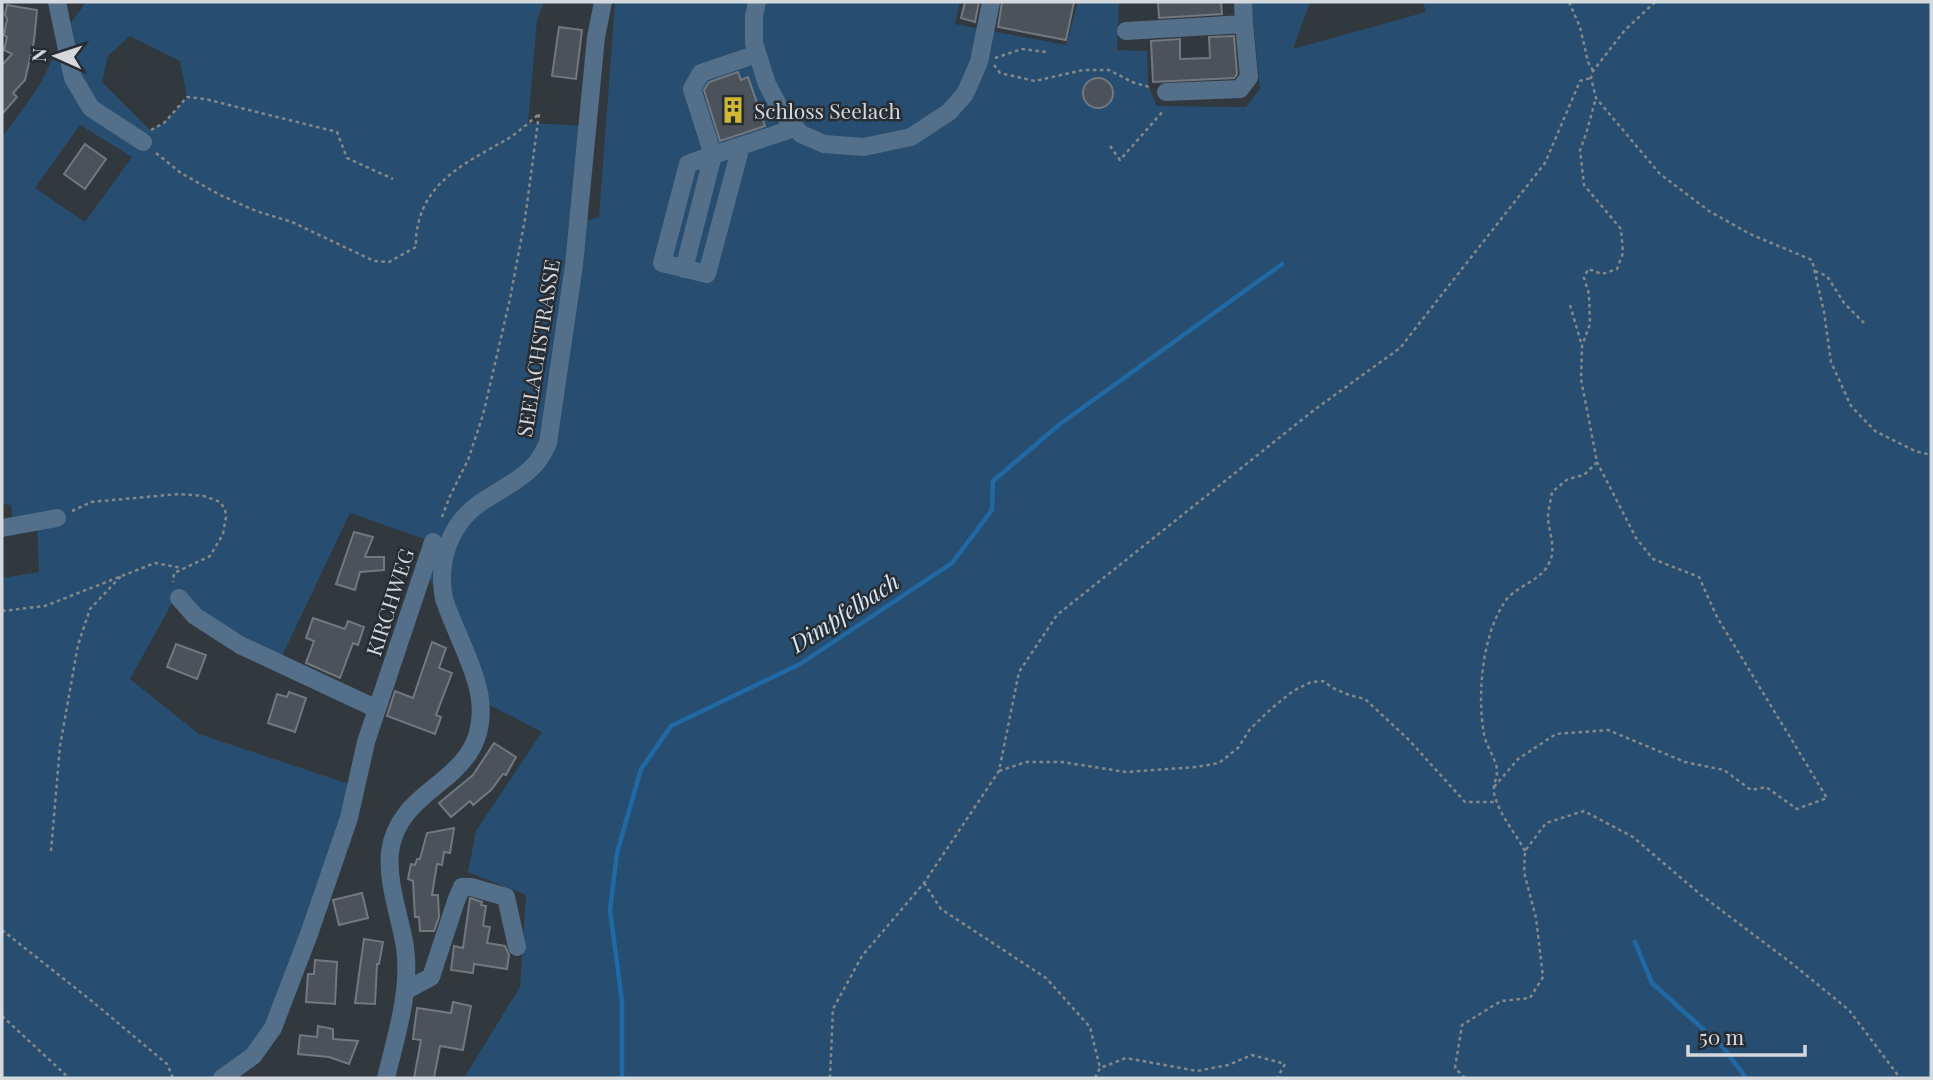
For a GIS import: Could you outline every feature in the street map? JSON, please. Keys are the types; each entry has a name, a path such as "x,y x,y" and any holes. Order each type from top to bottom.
{"street":[{"path":"57,2 73,78 91,108 137,138"},
{"name":"SEELACHSTRASSE","path":"386,1078 405,991 406,962 390,866 392,842 410,808 464,761 476,738 481,712 477,685 448,610 442,587 442,565 448,543 460,522 478,505 524,475 539,460 548,443 575,265 596,37 603,2"},
{"path":"757,2 754,43 766,84 783,114 801,134 824,144 864,147 911,137 949,113 965,94 979,62 991,2"},
{"path":"1166,92 1240,89 1250,77 1243,2"},
{"path":"1126,31 1244,24"},
{"path":"684,269 713,155 692,89 701,73 757,54"},
{"path":"741,146 707,274 662,263 688,164 713,155 795,128"},
{"path":"685,174 730,186"},
{"path":"674,218 719,229"},
{"path":"2,528 57,518"},
{"name":"KIRCHWEG","path":"222,1078 253,1056 273,1027 349,818 366,741 433,542"},
{"path":"420,584 442,587"},
{"path":"178,598 195,616 240,645 377,709"},
{"path":"405,991 431,978 462,887 506,897 517,947"}],"path":[{"path":"1569,2 1580,27 1587,62 1593,71"},
{"path":"1655,2 1625,30 1593,71 1591,78 1596,98 1660,174 1709,211 1740,229 1812,260 1824,312 1830,362 1851,406 1875,431 1915,451 1931,455"},
{"path":"1046,52 1022,50 990,60 1000,73 1035,81 1083,70 1109,70 1132,82 1166,92 1164,111 1121,160 1111,146"},
{"path":"830,1078 833,1009 862,956 924,883 999,771 1019,672 1057,615 1314,410 1400,348 1545,163 1580,81 1591,78"},
{"path":"137,138 164,123 187,97 205,99 337,132 347,158 393,179"},
{"path":"1581,346 1590,324 1589,294 1584,278 1588,269 1602,274 1617,270 1623,253 1621,229 1584,185 1580,150 1596,98"},
{"name":"KIRCHWEG","path":"137,138 181,173 220,195 256,211 292,222 374,261 389,262 416,247 418,224 431,193 451,173 507,139 539,114 520,246 483,415 468,460 450,496 433,542"},
{"path":"1815,271 1827,276 1844,303 1864,323"},
{"path":"1492,790 1518,759 1556,734 1608,730 1685,762 1724,770 1751,790 1766,787 1797,809 1827,798 1717,617 1699,577 1653,559 1636,538 1598,462 1581,379 1581,346 1570,305"},
{"path":"1465,1078 1455,1068 1462,1026 1501,1001 1530,998 1543,977 1536,918 1524,872 1525,851 1496,802 1492,790 1497,770 1484,735 1483,664 1491,633 1504,603 1514,592 1542,574 1551,559 1552,536 1548,518 1552,492 1568,479 1584,475 1598,462"},
{"path":"57,518 91,502 179,494 204,496 220,502 226,517 223,534 210,556 174,573 173,582 178,598"},
{"path":"2,611 45,606 155,563 182,569"},
{"path":"51,851 60,746 78,645 90,609 123,575"},
{"path":"999,771 1026,762 1062,762 1126,772 1219,763 1238,748 1250,729 1293,691 1311,682 1323,681 1349,695 1365,699 1409,740 1465,802 1496,802"},
{"path":"1525,851 1546,823 1584,811 1633,837 1701,895 1849,1010 1900,1078"},
{"path":"924,883 941,909 1046,978 1090,1027 1100,1068 1095,1078"},
{"path":"2,930 167,1064 173,1078"},
{"path":"2,1016 69,1078"},
{"path":"1100,1068 1126,1058 1197,1071 1228,1065 1252,1055 1285,1063 1277,1078"}],"shaded area":[{"path":"86,2 544,2 537,20 528,123 587,126 574,225 599,217 615,2 960,2 955,24 1066,45 1078,2 1116,2 1119,3 1117,50 1147,51 1148,85 1157,106 1246,107 1260,89 1251,2 1310,2 1293,49 1426,12 1423,2 1931,2 1931,1078 464,1078 520,987 526,895 468,872 476,831 542,732 488,704 429,577 433,542 350,513 282,656 232,630 177,594 130,679 199,734 349,784 328,879 273,1028 222,1078 2,1078 2,578 39,572 37,523 14,527 11,505 2,504 2,135 39,86 71,23","holes":["130,36 180,61 187,97 164,123 150,130 102,82 108,56","80,125 132,157 85,222 35,188"]}],"building":[{"path":"965,2 979,2 975,22 961,18"},
{"path":"1002,2 1074,2 1066,40 998,27"},
{"path":"1158,2 1221,2 1222,14 1159,18"},
{"path":"7,5 37,10 34,41 25,80 13,93 17,97 2,114 2,65 12,54 4,50 7,37 4,35"},
{"path":"559,27 582,30 576,79 552,76"},
{"path":"1234,36 1237,74 1234,78 1153,82 1151,41 1180,39 1180,59 1210,58 1209,37"},
{"name":"Schloss Seelach","path":"738,72 741,80 748,77 765,126 720,141 704,90 709,82"},
{"path":"1098,78 1104,79 1112,87 1112,99 1104,107 1098,108 1092,107 1084,99 1083,93 1084,87 1092,79"},
{"path":"85,144 106,159 85,189 64,174"},
{"path":"354,532 373,537 365,557 384,557 384,570 360,572 355,590 336,584"},
{"path":"313,618 345,629 348,621 364,627 358,645 353,643 340,678 306,663 314,641 306,638"},
{"path":"432,642 446,648 439,668 452,673 436,715 441,717 435,734 387,716 395,691 413,698"},
{"path":"176,644 206,655 197,679 167,667"},
{"path":"289,692 306,698 295,732 268,723 277,694 287,697"},
{"path":"494,743 516,757 506,775 503,774 491,790 473,805 470,801 451,817 439,803 473,775"},
{"path":"454,828 450,853 444,852 442,865 437,864 432,895 438,895 439,917 434,931 420,931 419,917 415,917 413,881 408,879 411,864 415,865 417,859 420,859 427,833"},
{"path":"362,893 368,918 339,925 333,900"},
{"path":"470,898 486,906 483,926 490,927 487,943 505,946 509,955 507,969 474,964 473,973 451,970 454,946 463,948"},
{"path":"364,939 383,942 377,964 375,1004 355,1003"},
{"path":"315,960 337,962 335,1004 306,1002 308,974 314,974"},
{"path":"453,1002 471,1006 463,1050 440,1046 434,1078 414,1078 421,1040 413,1039 417,1008 451,1013"},
{"path":"318,1026 333,1029 333,1039 358,1041 349,1064 329,1057 298,1054 300,1035 317,1037"}],"waterway":[{"name":"Dimpfelbach","path":"622,1078 622,1001 610,910 617,853 641,769 671,726 800,664 952,563 992,510 993,481 1060,424 1282,264"},
{"path":"1635,942 1652,983 1723,1047 1746,1078"}],"place":[{"name":"Schloss Seelach","path":"733,110"}]}
